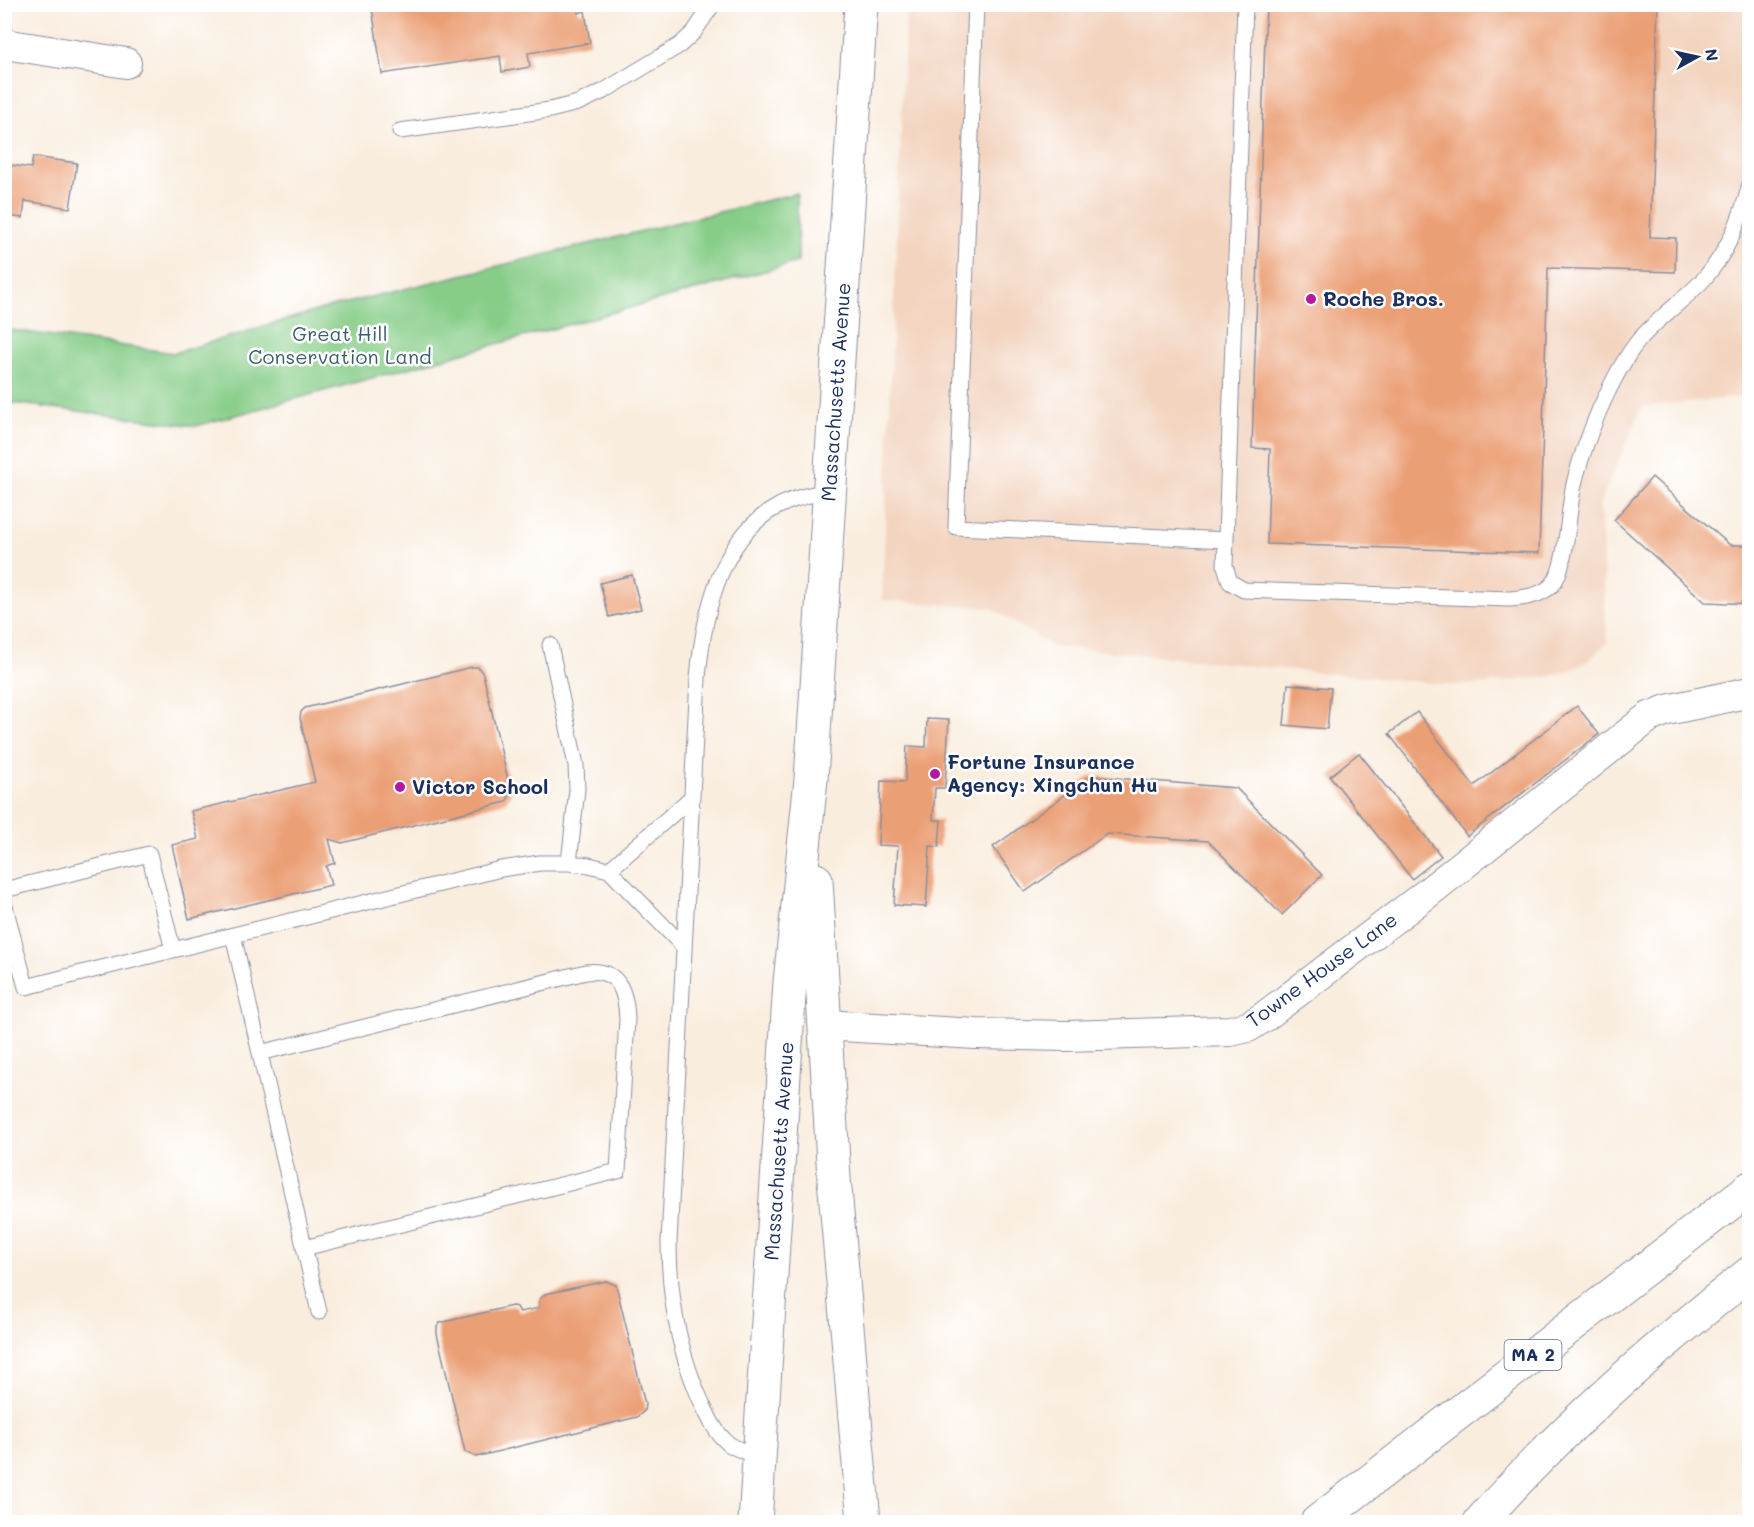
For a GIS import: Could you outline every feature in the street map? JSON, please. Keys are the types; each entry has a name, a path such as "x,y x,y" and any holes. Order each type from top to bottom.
{"main road":[{"name":"Massachusetts Avenue","path":"755,1522 789,1002 811,779 861,4"},
{"name":"Massachusetts Avenue","path":"811,779 834,1178 864,1522"},
{"name":"MA 2","path":"1317,1522 1749,1188"},
{"path":"1480,1522 1532,1466 1625,1378 1749,1273"}],"street":[{"path":"4,44 126,63"},
{"name":"Towne House Lane","path":"824,1025 976,1034 1066,1036 1230,1031 1248,1027 1425,895 1649,717 1667,710 1749,692"}],"lane":[{"path":"400,131 550,110 578,103 604,91 680,45 694,32 713,4"},
{"path":"976,4 956,527 1226,540"},
{"path":"1245,4 1226,540 1226,574 1230,582 1244,590 1509,599 1542,592 1550,587 1560,571 1570,502 1578,469 1596,420 1618,373 1634,347 1652,326 1713,268 1731,237 1748,200 1749,184"},
{"path":"759,1456 738,1450 715,1429 699,1397 687,1364 672,1306 669,1242 701,644 707,610 718,579 741,539 762,516 786,502 830,490"},
{"path":"550,645 576,765 577,789 568,863"},
{"path":"609,870 692,797"},
{"path":"4,890 149,854 173,950"},
{"path":"4,903 26,987 501,869 540,863 589,865 609,870 684,946"},
{"path":"233,935 319,1312"},
{"path":"260,1053 586,972 610,974 621,987 624,998 627,1019 618,1171 304,1248"}],"shaded area":[{"path":"906,5 1749,5 1749,396 1642,407 1600,503 1607,642 1589,660 1573,669 1552,676 1485,684 1450,685 1051,646 992,608 882,600"}],"green space":[{"name":"Great Hill Conservation Land","path":"797,193 798,262 196,426 5,402 5,329 174,353 326,308"}],"building":[{"path":"396,4 577,4 578,13 585,11 590,43 528,53 530,67 502,72 500,56 382,74 372,8"},
{"path":"1266,4 1658,4 1650,237 1676,238 1675,272 1548,268 1539,553 1267,544 1270,449 1252,448"},
{"path":"33,157 77,163 70,208 25,201 23,218 4,216 4,164 31,168"},
{"path":"1652,477 1730,545 1750,545 1750,604 1705,602 1614,520"},
{"path":"632,575 641,609 609,617 600,583"},
{"name":"Victor School","path":"478,667 483,674 511,793 506,802 342,843 329,839 335,863 326,866 331,885 189,919 172,845 198,839 191,811 315,782 300,718 305,708"},
{"path":"1288,684 1331,688 1327,729 1284,725"},
{"path":"1577,706 1599,734 1467,836 1389,734 1417,712 1474,786"},
{"path":"927,719 949,720 945,788 935,788 933,820 941,820 939,847 930,846 926,907 894,905 898,846 878,845 881,781 905,782 907,746 926,747"},
{"path":"1359,753 1441,856 1412,879 1330,776"},
{"path":"1091,776 1236,788 1322,875 1282,915 1208,841 1107,834 1025,892 993,847"},
{"path":"606,1281 616,1285 645,1404 644,1411 637,1417 476,1457 465,1452 437,1334 437,1327 440,1323 512,1306 517,1307 520,1312 539,1308 539,1300 545,1294"}],"place":[{"name":"Roche Bros.","path":"1311,299"},
{"name":"Fortune Insurance Agency: Xingchun Hu","path":"935,774"},
{"name":"Victor School","path":"400,787"}]}
